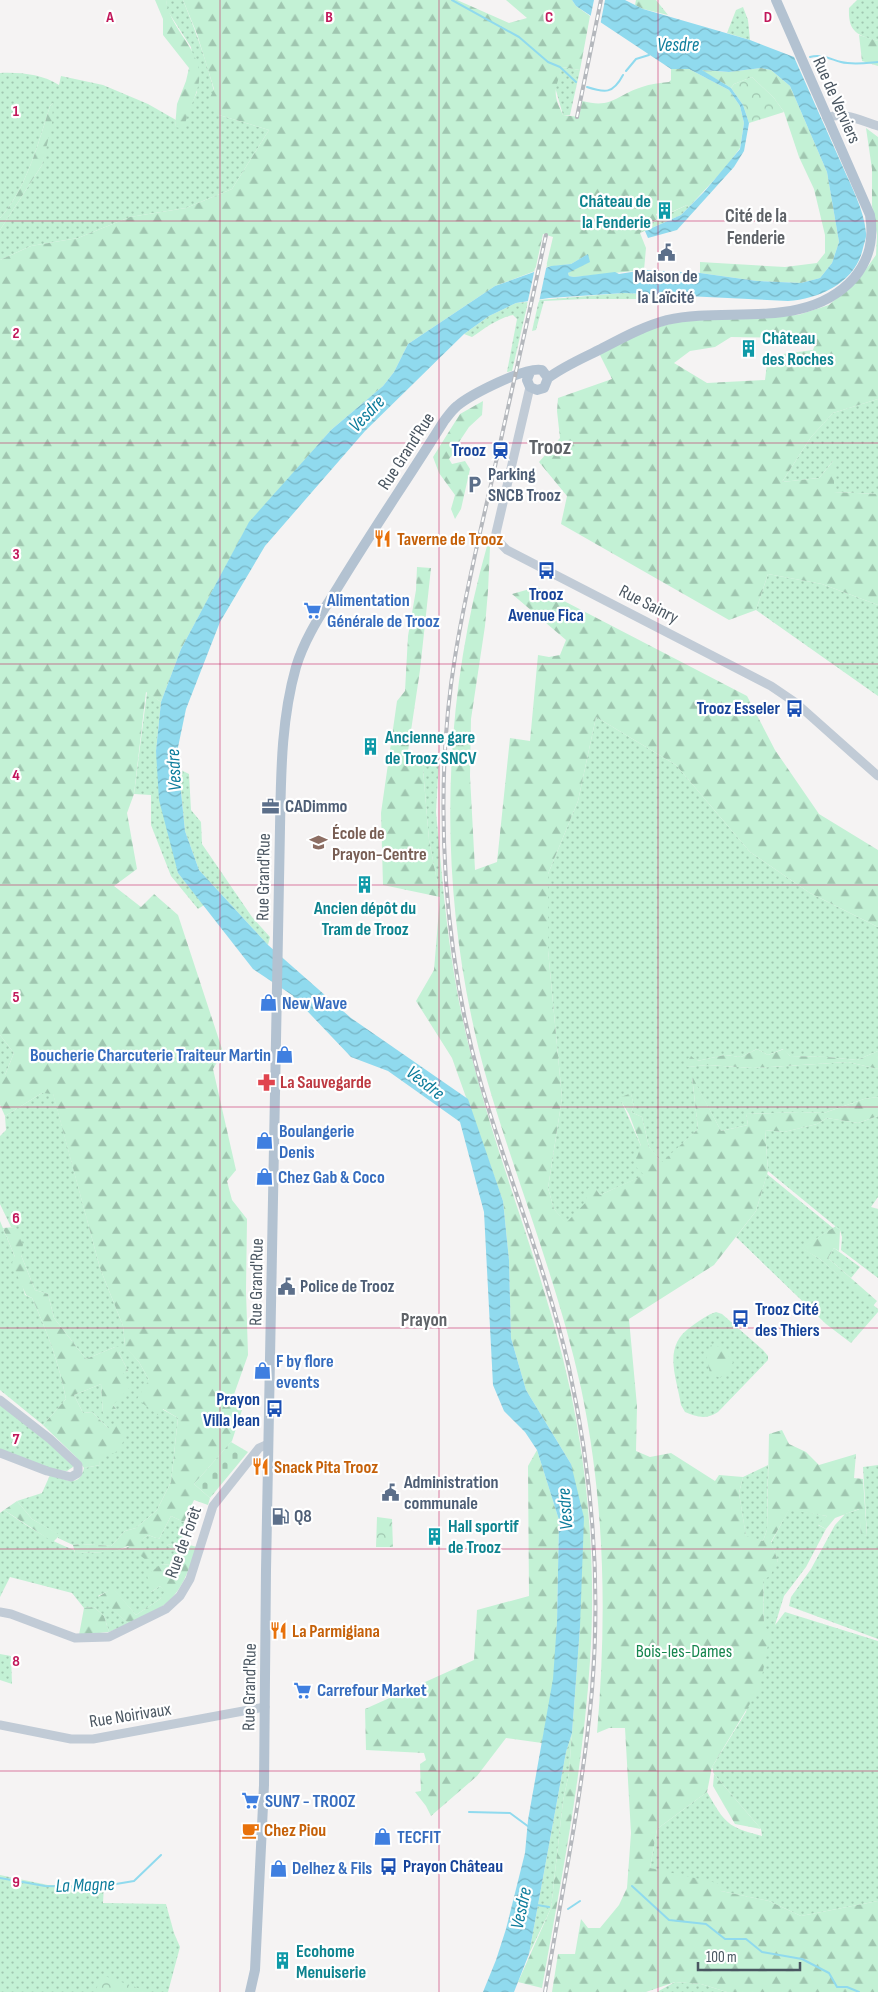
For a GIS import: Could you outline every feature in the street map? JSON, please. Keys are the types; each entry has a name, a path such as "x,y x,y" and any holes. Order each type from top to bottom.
{"main road":[{"name":"Rue de Verviers","path":"545,379 632,327 666,314 704,309 813,305 831,298 855,277 866,260 872,237 870,215 776,0"},
{"name":"Rue Grand'Rue","path":"250,1992 255,1970 262,1851 277,988 282,756 285,718 296,666 314,624 457,413 475,399 508,384 520,381 537,390 545,379 537,369 517,375 476,393 453,410 351,564 340,584"},
{"path":"529,385 528,376 530,372"}],"street":[{"path":"827,118 836,114 842,114 878,126"},
{"name":"Rue Sainry","path":"522,422 545,379"},
{"name":"Rue Sainry","path":"529,385 496,532 498,542 507,550 771,686 796,703 878,776"},
{"path":"0,1400 50,1439 78,1465 78,1473 71,1477 0,1453"},
{"name":"Rue de Forêt","path":"0,1612 11,1614 76,1638 109,1637 166,1609 180,1596 190,1579 213,1506 259,1448 268,1444"},
{"name":"Rue Noirivaux","path":"0,1725 71,1739 93,1739 265,1707"}],"green space":[{"path":"155,0 166,0 172,18 192,52 199,70 196,93 184,129 175,127 177,104 189,68 163,35 163,19"},
{"path":"166,0 183,0 204,56 213,85 219,115 269,130 232,189 186,208 130,217 78,238 31,246 0,260 0,230 42,165 53,103 50,106 31,165 17,194 0,218 0,73 15,73 45,78 59,85 61,76 103,85 148,104 176,120 175,127 186,116 197,92 191,47 167,10"},
{"path":"183,0 457,0 509,23 527,18 506,0 572,0 576,6 590,16 580,70 562,67 556,95 563,115 579,117 582,101 592,103 608,102 645,86 669,82 671,80 671,69 689,69 729,90 740,106 744,123 740,148 726,167 689,207 687,205 669,213 666,205 660,208 661,212 656,214 658,219 647,224 646,221 641,223 643,230 640,233 646,248 644,270 569,276 568,273 587,255 571,264 546,267 553,237 543,234 535,271 495,286 408,344 394,372 383,386 331,430 249,523 181,649 161,702 146,692 134,794 127,813 137,869 114,886 141,907 154,894 178,915 223,1052 213,1069 236,1170 227,1181 232,1200 247,1219 246,1291 248,1355 232,1400 242,1410 232,1441 194,1484 210,1498 208,1505 194,1500 184,1522 171,1516 159,1539 148,1535 138,1543 152,1556 146,1560 128,1546 113,1552 75,1553 73,1545 111,1546 125,1531 136,1528 157,1510 171,1482 178,1418 163,1409 158,1415 137,1399 149,1380 139,1362 125,1347 119,1353 128,1371 123,1373 130,1387 113,1405 116,1409 103,1414 101,1384 74,1395 83,1413 92,1412 108,1428 121,1423 126,1436 118,1452 99,1457 100,1465 84,1468 76,1457 43,1425 66,1399 48,1335 32,1298 26,1295 12,1263 15,1257 3,1228 15,1227 23,1244 21,1255 35,1290 48,1294 54,1318 86,1359 115,1347 125,1346 123,1326 100,1268 53,1094 42,1093 5,1116 0,1105 0,1075 5,1075 14,1053 0,1035 0,260 31,246 78,238 130,217 186,208 232,189 269,130 219,115 207,104 214,89 197,34"},
{"path":"636,0 656,0 668,15 643,9 635,5"},
{"path":"857,0 878,0 878,41 864,37 852,27 849,8"},
{"path":"743,7 748,20 750,40 727,33 736,10"},
{"path":"859,35 878,41 878,66 862,61"},
{"path":"562,67 580,70 570,115 563,115 555,87"},
{"path":"761,68 771,70 790,86 827,172 839,242 832,263 820,278 801,283 757,281 700,273 700,262 785,267 817,263 825,253 825,235 814,189 799,157 784,112 774,98 752,77 734,84 731,88 701,70 729,72"},
{"path":"752,77 774,98 784,112 749,123 743,105 731,88 734,84"},
{"path":"53,103 52,124 42,165 0,230 0,218 17,194 31,165 50,106"},
{"path":"866,128 878,137 878,399 833,413 811,437 782,482 819,478 834,460 834,492 878,494 878,605 822,584 768,574 756,610 729,620 561,524 567,496 539,462 560,438 557,411 558,398 612,379 599,353 651,329 693,318 798,315 829,305 859,279 876,255 877,235 872,206 872,169","holes":["731,337 806,338 816,342 813,350 768,356 765,380 707,383 674,363 690,351 715,347"]},
{"path":"687,205 689,207 681,215 640,233 648,228 647,224 666,217 666,215"},
{"path":"624,293 691,297 691,299 544,301 536,330 532,331 539,300"},
{"path":"528,302 512,371 507,372 517,319 513,315 497,321 472,337 464,334 489,316 516,303"},
{"path":"878,399 878,494 834,492 833,461 819,478 782,482 811,437 833,413"},
{"path":"483,401 482,415 469,427 459,442 461,445 449,459 452,464 465,461 470,469 461,509 455,519 451,509 455,495 439,473 433,457 460,414"},
{"name":"Bois-les-Dames","path":"487,546 490,547 485,626 471,719 470,776 475,870 497,862 510,738 530,741 538,655 549,657 560,655 566,640 512,594 537,587 747,696 775,750 819,814 878,850 878,927 810,893 750,852 676,765 596,717 578,801 548,874 548,950 562,1098 548,1188 554,1209 566,1223 587,1201 585,1192 592,1184 600,1195 644,1175 634,1165 641,1146 629,1114 619,1098 631,1093 634,1106 631,1112 642,1117 649,1147 662,1162 698,1129 692,1076 721,1131 748,1125 746,1114 824,1113 864,1099 878,1097 878,1116 858,1123 827,1118 817,1124 784,1132 765,1130 768,1171 756,1211 714,1265 629,1319 637,1406 636,1451 650,1457 671,1453 715,1481 719,1475 743,1477 739,1493 746,1536 763,1541 767,1530 769,1434 782,1430 789,1444 806,1452 819,1465 856,1454 854,1478 863,1479 867,1536 861,1535 859,1509 835,1518 826,1529 817,1524 827,1516 789,1510 771,1542 778,1561 770,1576 763,1580 764,1625 770,1634 760,1687 712,1767 707,1792 657,1829 650,1868 717,1883 721,1891 769,1901 801,1916 878,1901 878,1992 727,1992 701,1984 675,1982 646,1992 552,1992 558,1954 575,1954 581,1919 588,1928 600,1928 619,1905 627,1888 631,1833 625,1728 609,1728 597,1733 602,1646 602,1560 595,1474 581,1388 561,1310 487,1080 471,1014 459,948 453,881 450,813 453,745 459,678 471,612"},
{"path":"417,567 431,568 420,670 408,751 422,757 429,840 440,896 444,897 463,1021 484,1103 549,1306 560,1347 577,1423 586,1490 592,1593 592,1627 587,1702 577,1784 542,1988 518,1982 551,1908 563,1801 569,1773 580,1627 571,1464 526,1390 511,1338 509,1260 503,1201 452,1058 416,1001 434,970 440,897 383,885 381,813 397,701 405,691 408,636 416,590"},
{"path":"768,574 822,584 878,605 878,696 756,610"},
{"path":"147,692 161,702 156,751 178,873 204,905 198,909 171,876 151,825 151,795 134,794"},
{"path":"596,717 676,765 750,852 810,893 878,927 878,1051 857,1060 790,1056 783,1049 768,1055 757,1049 741,1057 725,1055 697,1061 687,1067 707,1065 753,1068 848,1062 878,1069 878,1097 864,1099 824,1113 746,1114 748,1125 721,1131 692,1077 698,1129 662,1163 649,1147 642,1117 631,1112 634,1106 631,1094 620,1098 641,1146 645,1175 600,1195 592,1185 588,1201 566,1224 554,1209 548,1188 562,1098 548,950 548,874 578,801"},
{"path":"422,757 439,758 436,812 444,897 440,897 429,840"},
{"path":"179,769 189,774 191,810 201,822 202,844 252,917 270,937 268,945 199,870 185,831"},
{"path":"0,1035 14,1053 5,1075 0,1075"},
{"path":"757,1049 768,1055 784,1049 790,1056 857,1060 878,1051 878,1069 848,1062 753,1068 707,1065 688,1067 685,1061 691,1056 697,1061 725,1055 741,1057"},
{"path":"42,1093 53,1093 100,1268 123,1326 125,1346 139,1362 149,1380 158,1414 162,1409 178,1418 171,1482 157,1510 136,1528 125,1531 111,1546 73,1545 58,1538 59,1535 32,1519 17,1501 42,1493 50,1475 71,1481 79,1479 84,1468 100,1465 98,1457 108,1428 92,1412 83,1413 74,1395 101,1384 103,1413 116,1409 113,1405 122,1373 128,1371 119,1353 124,1347 115,1347 86,1359 54,1318 48,1294 35,1290 21,1255 15,1227 11,1227 0,1204 0,1136 6,1130 5,1116"},
{"path":"878,1116 878,1197 871,1207 878,1209 878,1278 841,1250 842,1237 840,1230 768,1171 765,1130 784,1132 817,1124 827,1118 858,1123"},
{"path":"767,1174 833,1228 802,1248 820,1259 878,1309 878,1312 851,1343 826,1324 736,1237 756,1211"},
{"path":"0,1221 15,1257 25,1295 32,1298 48,1335 66,1399 43,1425 0,1390"},
{"path":"836,1226 840,1230 839,1251 834,1248 828,1258 877,1301 873,1306 820,1259 801,1248"},
{"path":"834,1248 860,1267 851,1278 828,1258"},
{"path":"716,1312 722,1314 763,1350 768,1356 768,1360 718,1412 705,1417 685,1412 681,1405 674,1372 674,1352 683,1334 701,1320"},
{"path":"711,1345 726,1348 726,1353 733,1362 728,1371 720,1378 710,1373 706,1355"},
{"path":"0,1402 73,1462 73,1467 67,1471 54,1470 0,1449"},
{"path":"231,1442 248,1452 210,1498 194,1484"},
{"path":"537,1450 559,1520 554,1679 542,1743 506,1738 477,1776 431,1816 415,1792 421,1791 420,1764 426,1760 424,1753 366,1750 365,1709 474,1660 477,1610 529,1596 528,1466"},
{"path":"768,1465 767,1530 763,1541 746,1537 739,1493 743,1477"},
{"path":"878,1465 878,1639 789,1606 791,1597 811,1569 835,1525 845,1514 860,1509 861,1534 867,1536 863,1467"},
{"path":"17,1501 32,1519 60,1535 53,1542 4,1510"},
{"path":"789,1509 827,1516 818,1525 826,1529 806,1567 784,1596 775,1625 785,1612 878,1641 878,1901 801,1916 769,1901 721,1891 650,1868 657,1829 707,1792 718,1811 728,1822 741,1830 762,1836 761,1829 714,1774 712,1767 746,1712 764,1625 763,1580 778,1561 771,1543"},
{"path":"4,1510 55,1542 74,1550 75,1553 122,1549 131,1546 148,1535 159,1539 171,1516 184,1522 182,1543 167,1545 185,1558 174,1564 160,1565 151,1592 160,1586 166,1591 160,1599 136,1615 113,1589 98,1596 129,1624 109,1632 104,1616 94,1607 84,1608 72,1593 10,1577 0,1597 0,1513"},
{"path":"377,1517 392,1519 393,1547 376,1547"},
{"path":"182,1543 197,1547 180,1588 168,1602 129,1624 98,1597 113,1588 136,1615 160,1599 165,1591 160,1586 151,1592 147,1575 160,1565 174,1564 185,1558 167,1545"},
{"path":"94,1607 104,1616 109,1632 79,1635 84,1608"},
{"path":"0,1654 11,1656 12,1684 0,1680"},
{"path":"572,1733 569,1773 563,1801 551,1908 529,1954 566,1752"},
{"path":"714,1774 761,1829 735,1824 713,1786"},
{"path":"0,1875 48,1885 104,1885 103,1903 166,1904 180,1947 168,1992 0,1992"},
{"path":"102,1975 149,1992 95,1992"},
{"path":"675,1982 701,1984 727,1992 657,1992"}],"water":[{"name":"Vesdre","path":"572,0 625,0 643,9 750,40 794,57 860,206 866,235 859,260 845,279 835,286 812,297 800,300 624,293 549,298 516,303 489,316 464,334 365,431 265,546 220,622 186,709 177,752 185,831 199,870 268,945 351,1018 468,1099 503,1201 509,1260 511,1338 526,1390 571,1464 584,1518 580,1627 572,1733 566,1752 529,1954 514,1992 483,1992 506,1929 525,1853 528,1820 553,1679 557,1622 559,1520 537,1450 525,1432 504,1411 493,1385 484,1212 460,1122 388,1071 351,1057 292,995 253,969 178,873 159,800 156,751 161,702 181,649 249,522 331,430 383,386 394,372 408,344 495,286 551,266 571,264 588,254 590,262 568,273 569,276 615,272 619,274 644,270 700,273 757,281 801,283 820,278 832,263 839,242 827,172 790,86 771,70 761,68 729,72 702,70 731,88 743,105 749,123 744,151 734,167 677,230 648,238 645,231 681,215 704,192 740,149 744,123 740,106 729,90 689,69 671,69 576,6"}],"pier":[{"path":"594,0 605,0 600,26 590,19"},
{"path":"547,264 539,302 527,305 535,268"}],"waterway":[{"path":"452,0 519,37 548,62 560,67 576,82"},
{"path":"626,71 636,59 649,55"},
{"path":"810,57 822,56 841,62 859,64 878,62"},
{"path":"587,87 604,91 612,89 623,75"},
{"name":"La Magne","path":"469,1812 510,1813 529,1827"},
{"name":"La Magne","path":"0,1878 45,1886 98,1887 134,1881 161,1855"},
{"path":"632,1886 669,1920 706,1924 725,1939 746,1939 762,1952 802,1959 829,1973 837,1987 847,1987 859,1992"},
{"path":"568,1909 580,1901"},
{"path":"537,1905 549,1907"}],"railway":[{"path":"577,117 601,0"},
{"path":"545,1992 578,1804 592,1690 595,1649 595,1568 589,1488 577,1408 560,1332 539,1261 481,1084 463,1009 448,907 444,853 443,797 448,713 459,636 471,573 546,235"}],"place":[{"name":"Château de la Fenderie","path":"665,211"},
{"name":"Maison de la Laïcité","path":"666,253"},
{"name":"Château des Roches","path":"748,348"},
{"name":"Trooz","path":"500,450"},
{"name":"Parking SNCB Trooz","path":"474,484"},
{"name":"Taverne de Trooz","path":"383,539"},
{"name":"Trooz Avenue Fica","path":"546,571"},
{"name":"Alimentation Générale de Trooz","path":"313,610"},
{"name":"Trooz Esseler","path":"794,708"},
{"name":"Ancienne gare de Trooz SNCV","path":"371,747"},
{"name":"CADimmo","path":"271,806"},
{"name":"École de Prayon-Centre","path":"318,843"},
{"name":"Ancien dépôt du Tram de Trooz","path":"365,885"},
{"name":"New Wave","path":"268,1003"},
{"name":"Boucherie Charcuterie Traiteur Martin","path":"285,1055"},
{"name":"La Sauvegarde","path":"266,1082"},
{"name":"Boulangerie Denis","path":"265,1141"},
{"name":"Chez Gab & Coco","path":"264,1177"},
{"name":"Police de Trooz","path":"286,1286"},
{"name":"Trooz Cité des Thiers","path":"741,1319"},
{"name":"F by flore events","path":"262,1371"},
{"name":"Prayon Villa Jean","path":"274,1409"},
{"name":"Snack Pita Trooz","path":"260,1467"},
{"name":"Administration communale","path":"390,1492"},
{"name":"Q8","path":"280,1516"},
{"name":"Hall sportif de Trooz","path":"434,1536"},
{"name":"La Parmigiana","path":"278,1631"},
{"name":"Carrefour Market","path":"303,1690"},
{"name":"SUN7 - TROOZ","path":"251,1801"},
{"name":"Chez Piou","path":"250,1830"},
{"name":"TECFIT","path":"383,1837"},
{"name":"Prayon Château","path":"389,1866"},
{"name":"Delhez & Fils","path":"278,1868"},
{"name":"Ecohome Menuiserie","path":"282,1961"}],"district":[{"name":"Cité de la Fenderie","path":"756,226"},
{"name":"Trooz","path":"550,446"},
{"name":"Prayon","path":"424,1319"}]}
